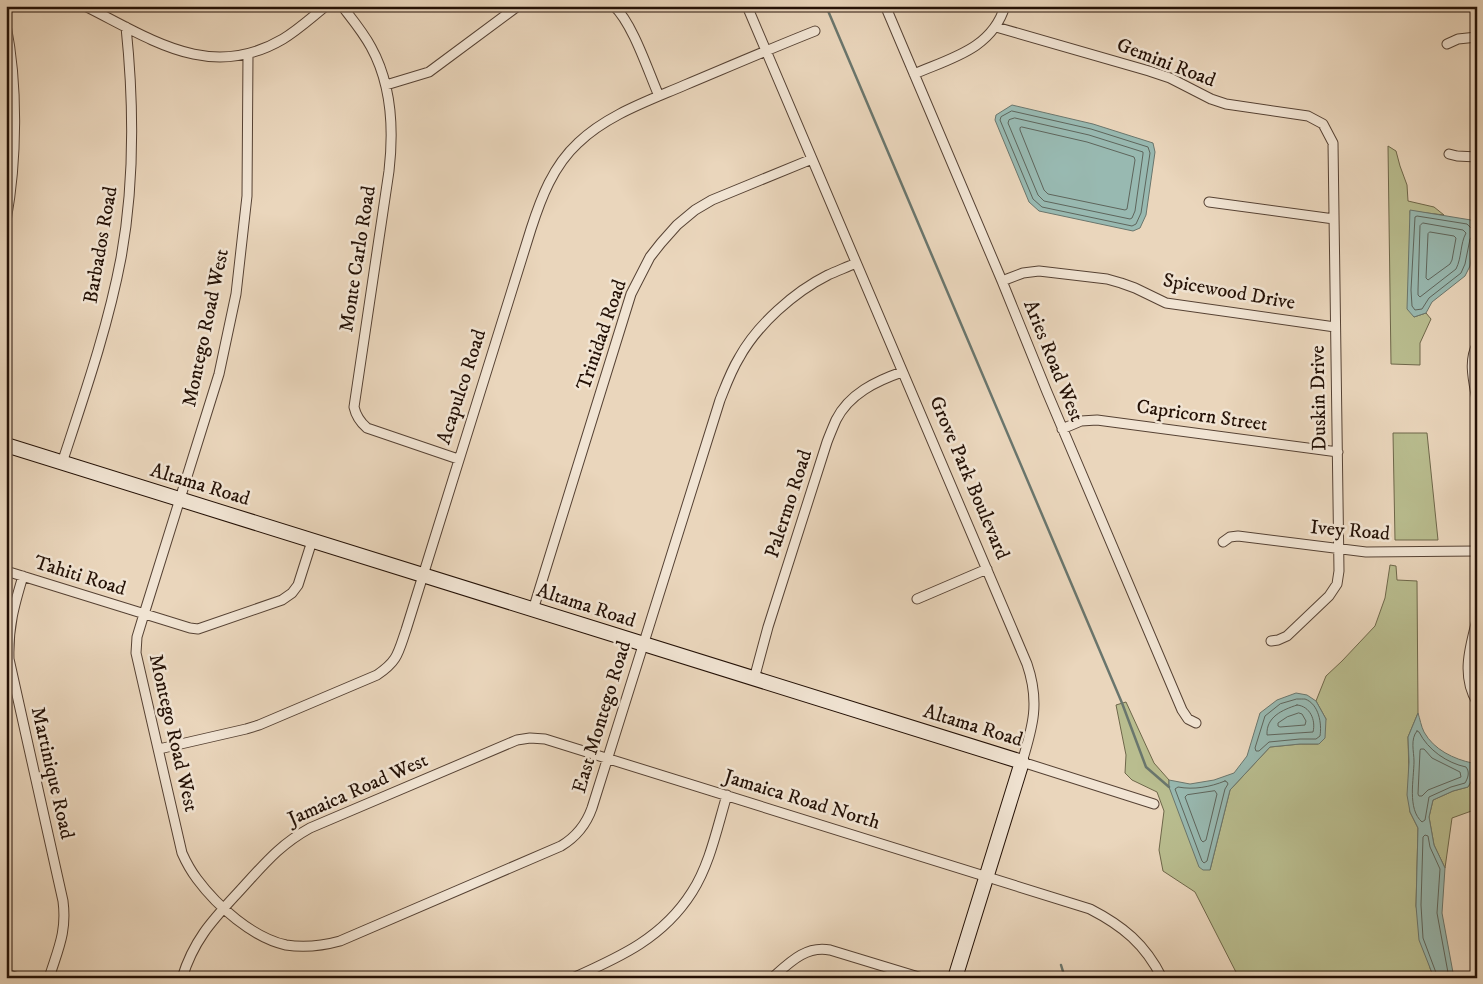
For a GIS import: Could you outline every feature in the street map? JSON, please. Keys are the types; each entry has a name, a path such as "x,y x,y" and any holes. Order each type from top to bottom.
{"street":[{"path":"86,6 166,46 199,56 224,57 248,54 264,49 284,39 326,6"},
{"name":"Monte Carlo Road","path":"342,6 361,30 372,48 386,85 391,114 392,148 354,407 355,414 367,428 458,459"},
{"path":"386,85 429,72 518,6"},
{"path":"614,6 630,27 659,96"},
{"name":"Grove Park Boulevard","path":"746,6 987,570 1032,680 1035,698 1034,718 955,978"},
{"name":"Aries Road West","path":"887,6 887,10 1002,281 1062,429 1182,710 1188,719 1196,724"},
{"path":"914,74 974,48 986,39 996,27 1005,6"},
{"path":"6,25 13,85 14,133 11,187 6,221"},
{"name":"Barbados Road","path":"62,463 108,314 121,258 131,172 132,134 131,72 126,26"},
{"name":"Gemini Road","path":"996,27 1149,70 1226,104 1308,116 1324,124"},
{"name":"Acapulco Road","path":"159,749 259,725 377,675 390,666 397,656 531,229 542,197 563,160 577,143 612,118 659,96 815,31"},
{"path":"1447,44 1458,38 1477,37"},
{"name":"Montego Road West","path":"224,909 196,879 182,852 136,653 137,637 219,374 236,294 247,196 248,54"},
{"name":"Duskin Drive","path":"1271,640 1278,640 1287,636 1329,596 1337,584 1339,571 1333,142 1324,124"},
{"path":"1449,154 1477,157"},
{"name":"Trinidad Road","path":"533,610 631,294 650,258 677,225 695,210 712,200 812,159"},
{"path":"1209,202 1334,219"},
{"name":"East Montego Road","path":"224,909 260,935 272,941 313,947 340,941 567,843 582,828 590,814 608,759 720,400 739,356 756,333 775,313 801,292 826,276 856,263"},
{"name":"Spicewood Drive","path":"1002,281 1023,273 1039,271 1107,279 1121,282 1166,303 1335,327"},
{"path":"1477,345 1473,357 1473,367 1477,400"},
{"name":"Palermo Road","path":"754,679 771,618 827,442 836,420 842,411 864,389 879,380 902,372"},
{"name":"Capricorn Street","path":"1062,429 1081,421 1097,420 1338,452"},
{"name":"Altama Road","path":"6,445 1154,804"},
{"name":"Ivey Road","path":"1223,542 1238,536 1366,552 1477,551"},
{"name":"Tahiti Road","path":"6,571 198,629 282,600 292,593 298,585 312,541"},
{"path":"917,599 987,570"},
{"name":"Martinique Road","path":"23,576 11,619 8,638 9,659 63,901 64,932 49,978"},
{"path":"1477,620 1470,648 1468,674 1469,685 1477,702"},
{"name":"Jamaica Road West","path":"182,978 196,944 209,925 279,848 294,836 517,740 530,738 545,739 608,759"},
{"name":"Jamaica Road North","path":"608,759 1090,909 1109,919 1138,942 1162,978"},
{"path":"573,978 616,959 637,947 653,935 682,905 692,892 701,874 727,795"},
{"path":"772,978 800,955 810,950 826,949 922,978"},
{"path":"6,974 18,978"}],"green space":[{"path":"1388,146 1396,151 1407,185 1408,201 1434,207 1444,215 1410,211 1414,317 1426,313 1431,319 1420,343 1420,365 1391,364"},
{"path":"1393,433 1427,433 1438,540 1395,540"},
{"path":"1390,565 1396,566 1397,580 1417,581 1418,713 1408,737 1410,812 1418,828 1416,906 1434,978 1239,978 1195,892 1163,871 1159,850 1164,811 1157,792 1132,780 1125,773 1126,755 1116,705 1126,702 1154,763 1169,780 1169,787 1210,870 1230,790 1270,747 1318,744 1326,719 1316,701 1326,676 1375,626 1385,598"},
{"path":"1472,763 1477,763 1477,809 1452,818 1445,868 1434,845 1429,817 1433,800 1468,787 1473,778"}],"water":[{"path":"1012,105 1093,124 1153,143 1155,152 1146,215 1140,228 1133,231 1039,211 1029,202 995,120 996,115"},
{"path":"1410,210 1471,220 1476,228 1470,266 1465,276 1432,302 1426,313 1414,317 1407,309"},
{"path":"1296,693 1307,695 1316,701 1326,719 1325,738 1319,744 1270,747 1230,790 1210,870 1203,870 1199,867 1169,787 1169,780 1190,784 1214,780 1234,773 1247,756 1260,713 1277,700"},
{"path":"1418,713 1424,732 1433,744 1445,753 1472,763 1473,778 1468,787 1433,800 1429,817 1434,845 1445,868 1442,913 1454,978 1434,978 1419,940 1416,906 1418,828 1410,812 1407,795 1408,737"}],"waterway":[{"path":"826,6 1122,703 1146,767 1169,787"},
{"path":"1061,965 1065,978"}]}
